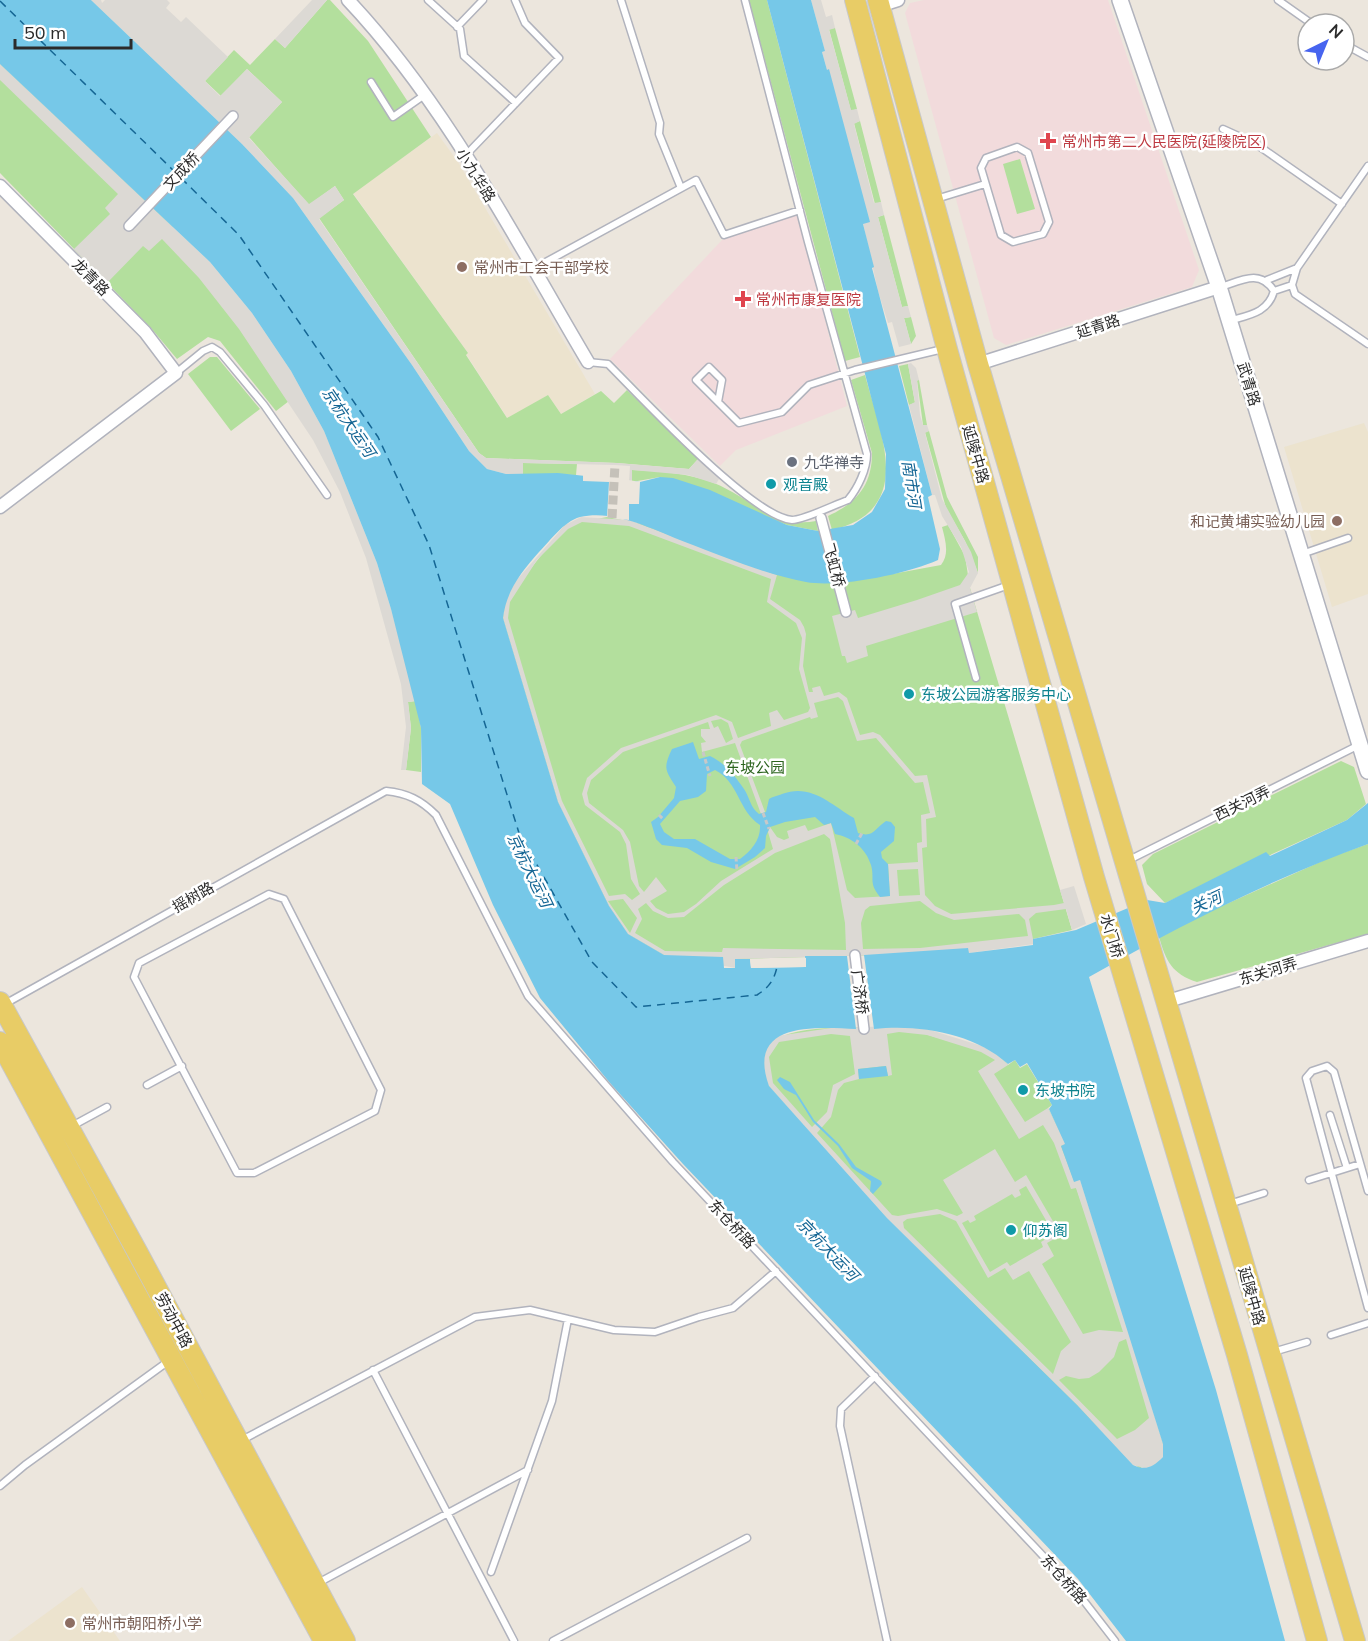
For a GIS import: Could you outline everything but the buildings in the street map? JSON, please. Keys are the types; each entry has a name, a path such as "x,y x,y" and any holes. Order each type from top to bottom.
{"main road":[{"name":"延陵中路","path":"855,0 947,349 1103,907"},
{"name":"延陵中路","path":"878,3 978,364 1133,894 1168,1001 1355,1641"},
{"name":"水门桥","path":"1103,907 1120,966"},
{"name":"延陵中路","path":"1120,966 1237,1355 1317,1641"},
{"name":"劳动中路","path":"1,1004 345,1641"},
{"name":"劳动中路","path":"0,1042 173,1358 324,1641"}],"street":[{"name":"小九华路","path":"348,0 382,36 465,156 588,362"},
{"path":"878,3 898,0"},
{"name":"武青路","path":"1120,0 1219,287 1368,771"},
{"name":"文成桥","path":"129,226 234,116"},
{"name":"龙青路","path":"0,186 145,332 176,373"},
{"name":"延青路","path":"978,364 1219,287"},
{"path":"0,507 176,373"},
{"name":"飞虹桥","path":"821,518 846,612"},
{"name":"东关河弄","path":"1168,1001 1368,941"},
{"name":"广济桥","path":"855,955 864,1029"}],"lane":[{"path":"428,0 457,27 464,56 516,103"},
{"path":"457,27 483,0"},
{"path":"465,156 559,58 525,23 515,0"},
{"path":"621,0 660,123 659,134 681,188"},
{"path":"588,362 608,364 750,500 783,518 794,520 848,500 854,493 867,462 867,453 745,0"},
{"path":"1278,0 1296,13"},
{"path":"371,82 393,117 423,96"},
{"path":"1223,129 1256,144 1342,204"},
{"path":"1017,147 1028,153 1049,222 1043,234 1013,242 1001,235 985,184 981,168 986,158 1017,147"},
{"path":"1368,166 1297,268 1292,285 1296,294 1368,344"},
{"path":"1361,175 1368,180"},
{"path":"533,269 696,180 724,236 800,210"},
{"path":"932,200 985,184"},
{"path":"1267,280 1297,268"},
{"path":"1219,287 1258,276 1267,280 1274,291 1271,302 1262,311 1229,321"},
{"path":"1274,291 1292,285"},
{"path":"176,373 203,351 212,347 220,352 264,405 327,495"},
{"path":"718,402 722,380 709,367 696,380 718,402 739,423 782,412 809,385 855,370 947,349"},
{"path":"1301,554 1348,538"},
{"path":"976,678 955,604 1013,584"},
{"name":"西关河弄","path":"1124,862 1360,745"},
{"name":"摇树路","path":"1,1004 386,791"},
{"name":"东仓桥路","path":"386,791 403,793 425,804 436,814 528,996 674,1162 1077,1592 1115,1641"},
{"path":"269,894 284,899 381,1090 375,1111 254,1173 237,1173 182,1066 134,977 139,963 269,894"},
{"path":"147,1084 182,1066"},
{"path":"1368,1191 1334,1072 1327,1066 1312,1071 1306,1078 1368,1308"},
{"path":"69,1128 107,1107"},
{"path":"1330,1115 1347,1168"},
{"path":"1309,1180 1360,1164"},
{"path":"1226,1205 1264,1193"},
{"path":"239,1441 475,1317 530,1310 614,1330 655,1332 733,1308 776,1271"},
{"path":"491,1572 552,1401 568,1319"},
{"path":"1331,1335 1368,1323"},
{"path":"1270,1353 1306,1342"},
{"path":"0,1485 173,1358"},
{"path":"374,1370 514,1641"},
{"path":"875,1376 841,1409 840,1426 887,1641"},
{"path":"315,1585 528,1470"},
{"path":"553,1641 747,1538"}],"path":[{"path":"703,752 710,776"},
{"path":"763,813 769,829"},
{"path":"659,815 664,820"},
{"path":"855,844 862,833"},
{"path":"736,857 737,871"}],"shaded area":[{"path":"91,0 101,0 102,3 105,0 167,0 170,3 166,8 181,22 186,17 228,57 205,81 220,96 247,69 282,102 249,138 309,204 335,186 344,200 319,219 479,453 486,458 617,463 689,469 698,459 719,479 716,484 688,475 632,470 632,482 629,482 630,466 615,465 523,463 523,474 506,474 487,469 469,451 412,365 293,198 242,144"},
{"path":"312,0 327,0 285,48 275,39"},
{"path":"811,0 821,0 826,17 832,15 835,28 829,30 851,110 857,109 860,121 854,124 874,203 881,202 884,215 878,217 902,307 908,306 911,317 904,318 911,344 899,347 892,322 888,323 878,291 863,223 869,221 822,52 825,51"},
{"name":"常州市第二人民医院(延陵院区)","path":"924,0 1108,0 1199,270 1192,287 1006,345 994,338 905,13 910,3"},
{"path":"0,64 210,262 252,313 291,371 324,431 377,563 391,609 416,701 408,702 411,728 406,770 401,770 406,727 401,684 366,558 340,492 313,440 239,329 199,278 162,239 149,251 143,246 107,283 74,249 110,214 105,208 118,194 0,80"},
{"name":"常州市工会干部学校","path":"437,133 458,162 595,394 561,414 548,395 508,419 466,354 468,353 353,193"},
{"name":"常州市康复医院","path":"798,214 847,406 736,450 720,466 610,359 722,240"},
{"path":"911,363 916,368 919,380 917,381 920,415 923,425 927,425 929,431 925,433 942,499 971,552 978,573 970,588 977,612 866,646 868,656 847,663 845,656 842,656 832,616 855,610 858,618 917,600 960,585 969,572 961,547 942,516 935,495 932,495 909,405 915,402 908,364"},
{"name":"和记黄埔实验幼儿园","path":"1364,423 1368,432 1368,594 1332,607 1284,447"},
{"path":"581,517 629,520 777,575 770,599 800,620 804,627 806,634 803,666 809,692 813,692 812,688 820,686 824,696 839,692 847,698 860,735 873,732 880,735 915,776 927,775 936,817 926,819 927,847 922,848 925,895 935,906 951,914 1064,903 1060,890 1074,886 1086,924 1072,930 1066,909 1036,913 1029,919 1034,944 969,953 967,948 919,954 736,959 736,968 664,955 628,934 609,906 558,802 503,618 506,600 514,583 565,525","holes":["582,522 629,526 771,579 767,602 796,623 802,638 799,669 810,708 808,712 784,720 777,710 769,713 771,726 738,738 732,722 716,715 621,748 587,778 582,794 585,805 620,832 626,844 631,879 640,894 632,900 625,894 609,896 562,801 508,618 510,602 537,560 568,529","838,697 843,701 857,741 876,738 915,783 923,782 930,813 921,815 922,842 917,843 918,862 888,864 890,896 855,898 847,890 831,823 808,831 805,825 787,831 789,838 784,840 777,837 770,827 768,832 773,849 721,881 696,904 684,912 668,914 656,908 650,901 667,891 656,877 644,892 639,886 630,842 623,830 589,803 587,793 591,780 623,752 708,722 710,729 701,729 701,736 706,742 701,743 702,752 735,743 761,814 765,812 740,745 742,741 810,717 811,719 818,717 814,703","721,719 728,723 733,739 726,743 718,726 714,728 711,721","824,834 830,839 845,923 846,950 723,948 722,952 665,951 635,933 642,919 638,909 646,903 653,911 668,918 684,917 724,885 775,853","918,869 920,895 899,896 897,870","623,899 637,918 630,933 608,901","920,901 936,913 954,920 1019,914 1025,920 1028,936 920,948 863,949 861,923 865,910 870,906"]},
{"path":"898,1026 927,1029 982,1046 999,1056 1008,1065 994,1074 1025,1122 1048,1108 1066,1144 1061,1146 1074,1181 1080,1180 1163,1444 1163,1457 1157,1464 1148,1469 1133,1465 1077,1405 887,1218 769,1086 764,1074 764,1055 768,1045 777,1036 831,1028","holes":["899,1032 927,1035 981,1052 995,1060 978,1071 1019,1139 1043,1125 1054,1143 1071,1189 1076,1188 1123,1332 1099,1330 1083,1334 1042,1264 1054,1256 1047,1243 1061,1235 1026,1175 1015,1182 995,1149 943,1180 963,1213 957,1216 937,1209 898,1216 892,1215 817,1133 831,1117 838,1090 844,1083 859,1079 858,1069 886,1066 888,1076 892,1075 887,1034","831,1034 850,1036 855,1074 833,1085 827,1112 812,1127 773,1083 769,1057 779,1042","1026,1186 1054,1234 1041,1242 1043,1247 1010,1266 1007,1262 990,1272 962,1223 976,1220 974,1216 1012,1194 1015,1198 1021,1195 1019,1190","940,1214 956,1221 988,1278 1005,1268 1013,1280 1029,1271 1071,1342 1061,1351 1053,1374 904,1228 903,1222 907,1219","1126,1339 1149,1418 1135,1430 1117,1439 1059,1380 1066,1376 1079,1379 1089,1378 1099,1372 1114,1357 1119,1342"]},
{"name":"常州市朝阳桥小学","path":"82,1587 120,1641 8,1641"}],"green space":[{"path":"327,0 330,0 368,41 431,137 353,194 468,353 466,355 507,418 548,395 561,414 601,391 614,403 627,390 698,459 689,469 617,463 486,458 479,453 319,218 344,200 335,186 309,205 249,137 282,102 247,69 221,96 205,81 234,50 250,65 275,39 285,48"},
{"path":"749,0 767,0 860,357 845,361"},
{"path":"835,28 857,109 851,111 829,29"},
{"path":"0,64 172,226 289,401 276,411 220,341 208,337 177,359 151,328 0,173"},
{"path":"860,121 881,202 875,204 854,123"},
{"path":"1020,159 1035,209 1017,214 1003,164"},
{"path":"884,215 908,306 902,307 878,217"},
{"path":"911,317 916,336 911,344 904,318"},
{"path":"210,357 217,357 260,409 231,431 188,374"},
{"path":"908,364 915,403 909,405 899,366"},
{"path":"865,375 884,445 886,468 884,488 875,506 858,520 832,530 828,516 854,499 869,475 872,453 851,380"},
{"path":"917,380 919,380 927,425 923,425"},
{"path":"929,431 947,497 978,557 978,573 965,541 946,508 925,432"},
{"path":"523,463 577,464 576,475 523,474"},
{"path":"632,470 674,473 714,483 775,516 801,522 816,521 818,531 787,525 660,477 632,482"},
{"name":"东坡公园","path":"607,517 892,574 941,565 946,551 942,527 948,525 965,556 970,588 1072,930 1033,939 919,954 736,959 664,955 628,934 609,906 558,802 503,618 506,600 565,525"},
{"path":"416,701 421,728 421,772 406,770 411,728 408,702"},
{"path":"1341,761 1354,767 1366,804 1347,820 1165,903 1147,884 1142,865 1153,854"},
{"path":"1368,844 1368,934 1197,982 1188,979 1171,966 1159,937 1180,925 1331,857"},
{"path":"898,1026 999,1056 1008,1065 1015,1060 1020,1068 1027,1064 1052,1105 1048,1108 1066,1144 1074,1181 1163,1444 1140,1469 928,1259 769,1086 768,1045 779,1037 811,1029"}],"water":[{"path":"0,0 91,0 242,144 293,198 412,365 469,451 487,469 506,474 558,473 640,482 660,477 673,478 710,490 787,525 818,531 853,525 872,512 885,489 886,454 767,0 811,0 825,51 822,52 827,70 829,69 870,222 863,224 874,267 872,268 932,495 928,497 940,549 938,560 909,570 873,578 836,583 806,582 745,565 634,522 593,515 574,519 539,552 515,583 507,600 503,618 558,802 609,906 628,934 664,955 723,957 724,968 735,968 735,959 750,959 751,968 806,967 805,956 847,956 856,1029 804,1029 775,1039 767,1050 764,1065 769,1086 887,1218 1077,1405 1133,1465 1142,1468 1153,1466 1163,1457 1163,1444 1080,1180 1074,1182 1061,1146 1065,1144 1049,1109 1052,1105 1027,1063 1020,1067 1015,1060 1008,1064 979,1045 945,1033 909,1028 874,1029 864,955 968,948 969,953 1033,945 1033,939 1076,930 1147,900 1165,903 1266,852 1270,856 1347,820 1368,803 1368,844 1296,872 1226,904 1089,977 1216,1390 1285,1641 1126,1641 1078,1579 683,1164 610,1083 540,998 493,905 450,804 422,784 421,728 391,609 377,563 324,431 291,371 252,313 210,262 0,64"},
{"path":"693,742 699,759 710,756 720,762 737,779 759,814 766,812 769,799 792,791 802,791 828,801 854,818 858,833 871,834 886,821 891,822 895,827 894,841 881,852 882,858 888,864 890,896 880,897 876,892 871,865 866,853 852,841 835,834 831,823 824,825 815,817 770,827 766,836 765,848 735,869 711,862 687,848 662,845 656,839 651,822 674,798 676,787 666,769 672,749","holes":["715,770 723,775 747,812 760,825 755,845 740,859 730,859 695,839 674,839 664,832 660,824 680,801 698,797 706,791 707,774"]},
{"path":"886,1066 888,1076 859,1079 858,1069"},
{"path":"780,1077 790,1082 814,1120 839,1144 856,1167 881,1181 882,1184 873,1194 870,1191 871,1181 852,1168 838,1146 813,1122 796,1095 784,1089 777,1080"}],"pier":[{"path":"583,472 640,482 639,504 629,504 629,520 607,517 609,482 583,481"},
{"path":"803,958 806,958 806,967 751,968 750,959 753,959 753,965 803,964"}],"waterway":[{"path":"848,1009 876,1006"}],"ferry route":[{"path":"0,1 176,173"},
{"path":"181,178 239,235 378,437 429,545 519,833 592,962 636,1007 757,995 770,984 777,967"}],"tunnel":[{"path":"612,518 615,465"}],"place":[{"name":"常州市第二人民医院(延陵院区)","path":"1048,141"},
{"name":"常州市工会干部学校","path":"462,267"},
{"name":"常州市康复医院","path":"743,299"},
{"name":"九华禅寺","path":"792,462"},
{"name":"观音殿","path":"771,484"},
{"name":"和记黄埔实验幼儿园","path":"1337,521"},
{"name":"东坡公园游客服务中心","path":"909,694"},
{"name":"东坡书院","path":"1023,1090"},
{"name":"仰苏阁","path":"1011,1230"},
{"name":"常州市朝阳桥小学","path":"70,1623"}],"water label":[{"name":"京杭大运河","path":"349,422"},
{"name":"南市河","path":"912,484"},
{"name":"京杭大运河","path":"530,870"},
{"name":"关河","path":"1206,902"},
{"name":"京杭大运河","path":"828,1249"}]}
